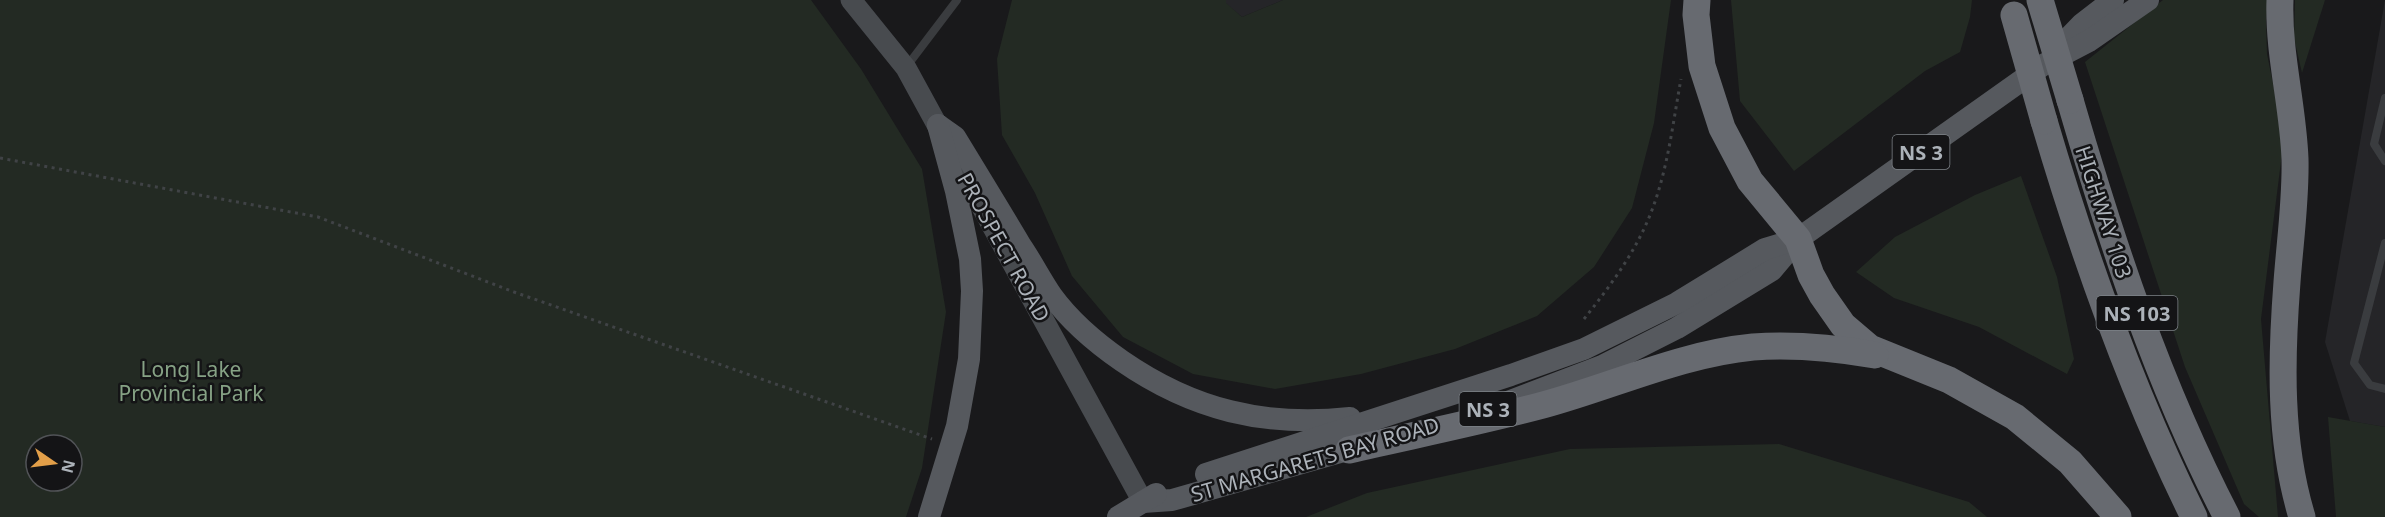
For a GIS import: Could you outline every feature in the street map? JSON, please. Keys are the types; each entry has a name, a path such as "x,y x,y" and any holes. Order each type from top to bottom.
{"highway":[{"path":"1697,0 1696,15 1702,66 1722,128 1750,181 1798,239 1811,275 1843,325 1870,348 1949,380 2015,417 2070,462 2118,517"},
{"name":"HIGHWAY 103","path":"2040,0 2108,227 2143,329 2185,431 2227,517"},
{"path":"2280,0 2279,25 2295,159 2294,211 2283,350 2284,408 2288,453 2302,517"},
{"name":"HIGHWAY 103","path":"2011,8 2080,238 2115,338 2155,435 2194,517"},
{"path":"1349,450 1545,404 1664,367 1732,350 1782,346 1812,347 1903,361"}],"main road":[{"name":"PROSPECT ROAD","path":"851,0 906,68 1143,502"},
{"name":"ST MARGARETS BAY ROAD","path":"2043,65 2082,24 2113,0"},
{"name":"ST MARGARETS BAY ROAD","path":"1143,502 1172,500 1349,450 1544,390 1602,366 1677,328 1772,270 1798,239 2043,65 2089,41 2148,0"},
{"path":"938,125 955,137 1059,304 1082,330 1099,344 1154,382 1214,408 1278,419 1345,418 1410,407"},
{"path":"929,517 957,426 969,359 972,291 970,259 956,191 938,125"},
{"name":"ST MARGARETS BAY ROAD","path":"1118,517 1168,486 1521,372 1594,345 1677,303 1765,249 1798,239"}],"lane":[{"path":"906,68 957,0"},
{"path":"2385,99 2374,144 2385,161"},
{"path":"2385,243 2354,363 2370,385 2385,389"}],"path":[{"path":"1584,319 1614,280 1637,243 1652,210 1663,174 1681,79"},
{"path":"0,158 318,217 514,292 951,446"}],"shaded area":[{"path":"1226,0 1283,0 1242,17 1225,3"},
{"path":"2385,0 2385,427 2350,421 2325,342"}],"green space":[{"name":"Long Lake Provincial Park","path":"0,0 811,0 861,69 922,169 946,312 922,468 906,517 0,517"},
{"path":"1012,0 1226,0 1226,3 1242,17 1283,0 1671,0 1654,123 1632,208 1594,267 1537,316 1455,349 1361,374 1275,389 1193,374 1123,337 1072,276 1035,193 1002,135 997,59"},
{"path":"1731,0 1972,0 1970,17 1960,52 1925,71 1794,171 1740,101"},
{"path":"2163,0 2268,0 2267,54 2284,138 2261,319 2278,517 2259,517 2244,504 2185,367 2085,62"},
{"path":"2295,0 2325,0 2302,73 2294,38"},
{"path":"2021,176 2057,277 2074,359 2067,374 1979,327 1894,298 1856,272 1895,237 1975,195"},
{"path":"2328,417 2385,427 2385,517 2336,517"},
{"path":"1779,444 1969,502 1987,517 1306,517 1367,493 1570,449"}]}
